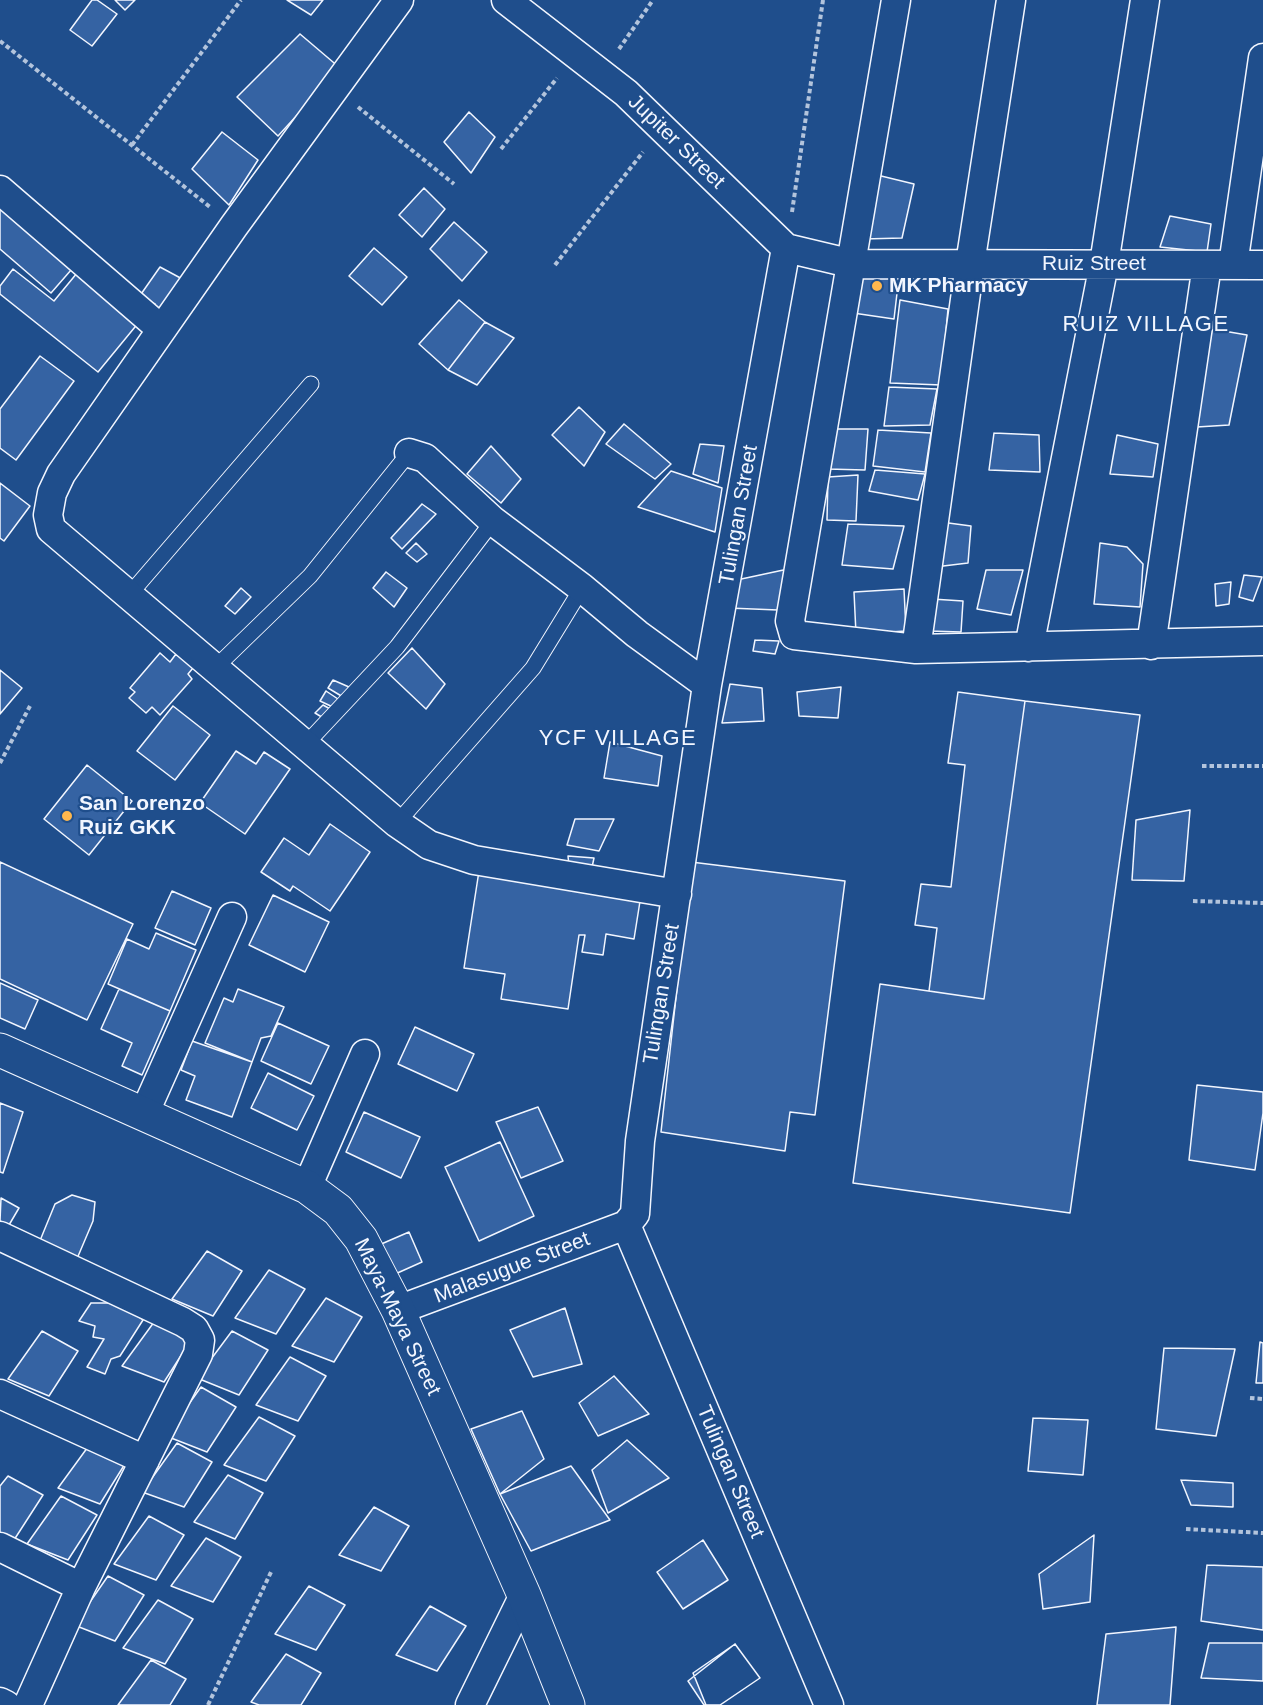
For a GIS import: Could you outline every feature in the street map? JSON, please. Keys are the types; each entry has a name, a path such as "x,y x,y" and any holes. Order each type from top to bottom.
{"street":[{"path":"399,0 234,226 61,474 52,493 48,515 51,529 397,823 429,845 474,860 677,894"},
{"name":"Jupiter Street","path":"506,0 602,73 786,248"},
{"path":"896,0 853,264 790,621 794,635 916,648 1263,641"},
{"path":"916,648 970,264 1011,0"},
{"path":"1029,647 1104,264 1145,0"},
{"path":"1151,645 1220,265 1263,58"},
{"path":"0,190 161,329"},
{"path":"786,248 853,264"},
{"name":"Tulingan Street","path":"786,248 707,685 640,1141 635,1214 626,1225 829,1705"},
{"name":"Ruiz Street","path":"853,264 1263,265"},
{"path":"410,453 425,458 493,521 582,588 637,634 707,685"},
{"path":"144,1114 232,917"},
{"name":"Maya-Maya Street","path":"0,1050 307,1187 338,1210 361,1239 398,1310 524,1595 568,1705"},
{"path":"307,1187 365,1053"},
{"name":"Malasugue Street","path":"398,1310 626,1225"},
{"path":"0,1236 194,1329 200,1340 198,1354 81,1587 28,1705"},
{"path":"0,1394 145,1461"},
{"path":"0,1547 81,1587"},
{"path":"470,1705 524,1595"},
{"path":"0,1702 6,1705"}],"lane":[{"path":"129,595 312,384"},
{"path":"214,668 310,576 410,453"},
{"path":"305,745 398,647 493,521"},
{"path":"397,823 533,668 582,588"}],"path":[{"path":"132,145 241,0"},
{"path":"602,73 653,0"},
{"path":"786,248 823,0"},
{"path":"0,41 234,226"},
{"path":"501,149 575,53"},
{"path":"334,88 454,184"},
{"path":"555,265 662,128"},
{"path":"0,763 30,706"},
{"path":"1202,766 1263,766"},
{"path":"1193,901 1263,903"},
{"path":"1250,1398 1263,1399"},
{"path":"1186,1529 1263,1533"},
{"path":"208,1705 272,1570"}],"building":[{"path":"92,0 97,0 117,14 92,46 70,30"},
{"path":"115,0 135,0 125,10"},
{"path":"287,0 323,0 311,15"},
{"path":"300,34 340,68 278,136 237,97"},
{"path":"469,112 495,137 471,173 444,142"},
{"path":"222,132 258,160 229,205 192,169"},
{"path":"873,174 914,184 902,238 864,239"},
{"path":"424,188 445,209 422,237 399,215"},
{"path":"0,194 78,262 51,293 0,249"},
{"path":"1170,216 1211,224 1207,252 1160,247"},
{"path":"454,222 487,252 462,281 430,249"},
{"path":"374,248 407,277 382,305 349,276"},
{"path":"82,267 144,316 98,372 0,294 0,286 13,269 54,301"},
{"path":"160,267 186,281 165,315 153,313 155,304 139,297"},
{"path":"860,274 899,276 894,319 853,313"},
{"path":"459,300 485,322 448,370 419,344"},
{"path":"900,300 948,309 941,385 890,383"},
{"path":"485,322 514,338 477,385 448,370"},
{"path":"1212,329 1247,335 1229,425 1197,427"},
{"path":"40,356 74,381 16,460 0,448 0,409"},
{"path":"889,387 937,389 930,425 884,426"},
{"path":"579,407 605,432 584,466 552,435"},
{"path":"624,424 671,464 655,479 606,444"},
{"path":"835,429 868,429 865,470 827,469"},
{"path":"878,430 931,433 925,472 873,466"},
{"path":"994,433 1039,435 1040,472 989,470"},
{"path":"1117,435 1158,444 1153,477 1110,474"},
{"path":"700,444 724,446 718,483 693,474"},
{"path":"491,446 521,479 501,503 467,474"},
{"path":"875,470 925,474 918,500 869,491"},
{"path":"671,471 722,488 715,532 638,507"},
{"path":"858,475 856,521 827,520 828,477"},
{"path":"0,483 30,506 4,541 0,538"},
{"path":"422,504 436,514 402,549 391,538"},
{"path":"941,522 971,526 968,563 935,567"},
{"path":"848,524 904,526 893,569 842,565"},
{"path":"416,543 427,554 417,562 406,553"},
{"path":"1100,543 1127,547 1143,564 1140,607 1094,604"},
{"path":"788,569 778,610 728,608 732,581"},
{"path":"986,570 1023,570 1011,615 977,609"},
{"path":"386,572 407,588 394,607 373,588"},
{"path":"1244,575 1262,577 1253,601 1239,597"},
{"path":"1231,582 1229,604 1216,606 1215,584"},
{"path":"241,588 251,597 235,614 225,606"},
{"path":"904,589 906,631 856,634 854,592"},
{"path":"932,599 963,601 961,632 929,631"},
{"path":"755,640 779,641 775,654 753,651"},
{"path":"412,648 445,684 426,709 388,673"},
{"path":"160,653 170,662 176,654 193,668 188,674 192,679 160,715 152,707 146,713 129,698 135,692 130,688"},
{"path":"0,670 22,688 0,714"},
{"path":"333,680 349,687 343,697 328,688"},
{"path":"730,684 762,688 764,721 722,723"},
{"path":"841,687 838,718 799,716 797,692"},
{"path":"326,691 341,701 335,708 320,701"},
{"path":"958,692 1025,701 984,999 929,991 937,928 915,925 921,884 951,887 965,765 948,763"},
{"path":"1025,701 1140,715 1070,1213 853,1183 880,984 984,999"},
{"path":"323,705 332,710 325,719 315,713"},
{"path":"173,706 210,735 175,780 137,751"},
{"path":"610,742 662,756 658,786 604,778"},
{"path":"236,751 256,764 264,752 290,769 245,834 200,803"},
{"path":"87,765 132,801 89,855 44,819"},
{"path":"1190,810 1184,881 1132,880 1136,820"},
{"path":"575,819 614,819 599,851 567,845"},
{"path":"330,824 370,852 330,911 293,886 290,891 261,872 284,838 309,855"},
{"path":"568,856 594,858 591,872 569,866"},
{"path":"0,862 133,924 87,1020 0,979"},
{"path":"691,862 845,881 815,1115 790,1112 785,1151 661,1132"},
{"path":"479,871 641,895 634,939 606,934 603,955 582,952 585,935 579,935 568,1009 501,999 505,974 464,968"},
{"path":"172,891 211,908 195,945 155,928"},
{"path":"273,895 329,922 305,972 249,945"},
{"path":"156,933 196,950 170,1011 108,984 127,939 149,949"},
{"path":"0,983 38,1000 25,1029 0,1018"},
{"path":"119,989 170,1011 142,1075 122,1066 132,1043 101,1029"},
{"path":"238,989 284,1007 271,1036 261,1038 252,1062 205,1043 224,998 233,1002"},
{"path":"278,1023 329,1046 311,1084 261,1061"},
{"path":"415,1027 474,1054 457,1091 398,1064"},
{"path":"192,1041 252,1062 232,1117 186,1100 195,1076 181,1070"},
{"path":"268,1073 314,1096 297,1130 251,1108"},
{"path":"1197,1085 1263,1092 1263,1113 1255,1170 1189,1160"},
{"path":"0,1103 23,1112 3,1173 0,1172"},
{"path":"538,1107 563,1161 521,1178 496,1122"},
{"path":"364,1112 420,1137 401,1178 346,1152"},
{"path":"500,1142 534,1216 479,1241 445,1167"},
{"path":"72,1195 95,1202 93,1221 76,1261 39,1243 55,1204"},
{"path":"1,1198 19,1208 9,1225 0,1221"},
{"path":"409,1232 422,1262 393,1275 379,1245"},
{"path":"207,1251 242,1271 213,1316 172,1299"},
{"path":"269,1270 305,1289 276,1334 235,1318"},
{"path":"326,1298 362,1317 334,1362 292,1346"},
{"path":"91,1303 111,1303 132,1312 143,1320 120,1356 111,1359 105,1374 87,1367 104,1339 93,1337 95,1326 79,1321"},
{"path":"565,1308 582,1364 533,1377 510,1330"},
{"path":"157,1318 193,1337 164,1382 122,1366"},
{"path":"42,1331 78,1351 49,1396 8,1379"},
{"path":"232,1331 268,1350 239,1395 197,1378"},
{"path":"1260,1342 1263,1343 1263,1383 1256,1383"},
{"path":"1164,1348 1235,1349 1216,1436 1156,1429"},
{"path":"290,1357 326,1376 298,1421 256,1405"},
{"path":"614,1376 649,1414 598,1436 579,1403"},
{"path":"201,1387 236,1407 207,1452 166,1436"},
{"path":"522,1411 544,1459 500,1494 471,1429"},
{"path":"259,1417 295,1436 266,1481 224,1465"},
{"path":"1033,1418 1088,1420 1083,1475 1028,1471"},
{"path":"93,1440 128,1459 100,1504 58,1488"},
{"path":"627,1440 669,1478 608,1513 592,1470"},
{"path":"177,1443 212,1462 184,1507 142,1492"},
{"path":"571,1466 610,1520 531,1551 500,1494"},
{"path":"228,1475 263,1493 235,1539 194,1522"},
{"path":"8,1476 43,1495 14,1540 0,1535 0,1486"},
{"path":"1181,1480 1233,1483 1233,1507 1191,1505"},
{"path":"61,1496 97,1515 68,1560 27,1544"},
{"path":"374,1507 409,1526 381,1571 339,1555"},
{"path":"149,1516 184,1535 156,1580 114,1564"},
{"path":"1094,1535 1090,1602 1043,1609 1039,1574"},
{"path":"206,1538 241,1557 213,1602 171,1586"},
{"path":"703,1540 728,1580 683,1609 657,1572"},
{"path":"1207,1565 1263,1567 1263,1630 1201,1621"},
{"path":"108,1576 144,1595 115,1641 74,1625"},
{"path":"309,1586 345,1605 316,1650 275,1634"},
{"path":"158,1600 193,1619 165,1664 123,1648"},
{"path":"430,1606 466,1626 437,1671 396,1655"},
{"path":"1176,1627 1170,1705 1097,1705 1106,1634"},
{"path":"1209,1643 1263,1643 1263,1681 1201,1678"},
{"path":"735,1644 760,1678 720,1705 706,1705 693,1673"},
{"path":"735,1644 760,1678 720,1705 704,1705 688,1681"},
{"path":"286,1654 321,1673 301,1705 259,1705 251,1702"},
{"path":"151,1660 186,1679 170,1705 118,1705"}],"place":[{"name":"MK Pharmacy","path":"877,286"},
{"name":"San Lorenzo Ruiz GKK","path":"67,816"}],"district":[{"name":"RUIZ VILLAGE","path":"1146,325"},
{"name":"YCF VILLAGE","path":"618,739"}]}
